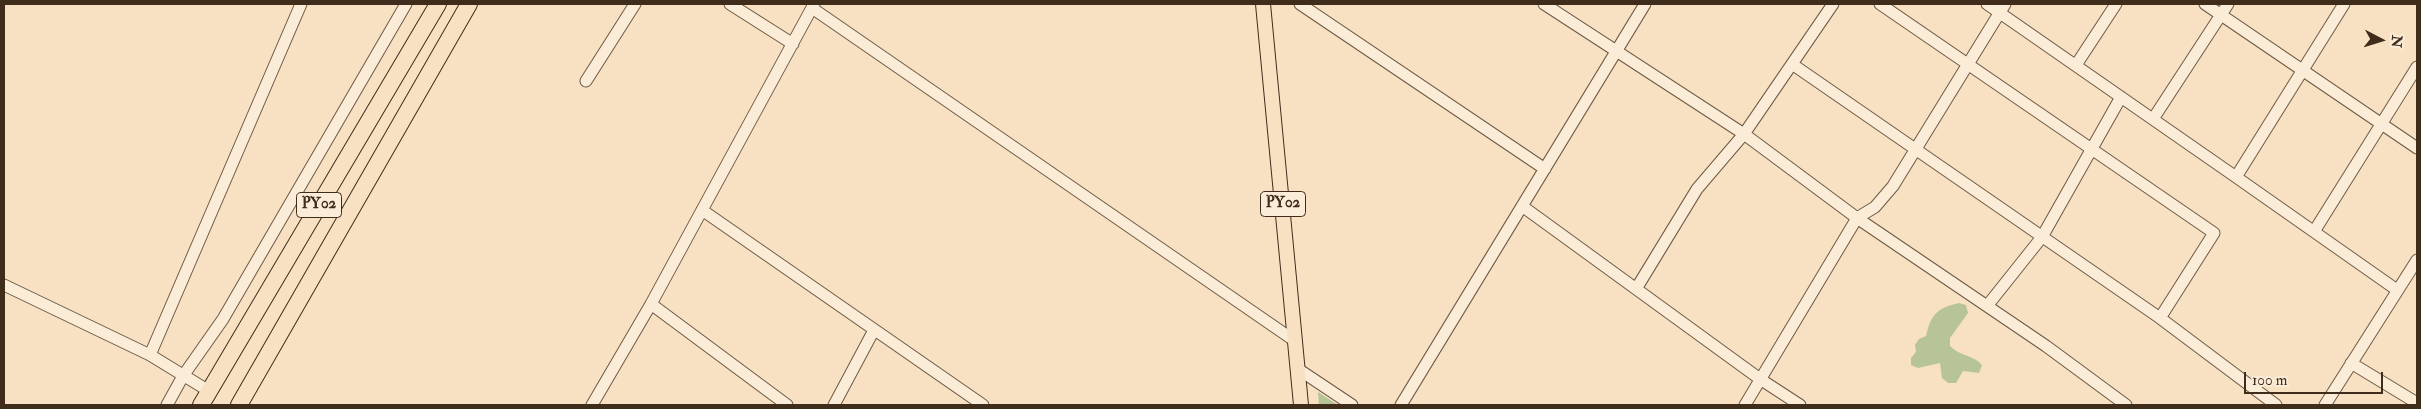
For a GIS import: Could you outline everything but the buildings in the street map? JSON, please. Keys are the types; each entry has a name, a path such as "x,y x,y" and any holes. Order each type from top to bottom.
{"highway":[{"name":"PY02","path":"201,405 438,4"},
{"name":"PY02","path":"239,405 469,4"}],"main road":[{"name":"PY02","path":"1263,4 1301,405"}],"street":[{"path":"150,355 301,4"},
{"path":"168,405 183,376 223,319 406,4"},
{"path":"586,81 635,4"},
{"path":"730,4 793,44"},
{"path":"1300,4 1545,169"},
{"path":"1544,4 1744,134 1857,218 1987,306 2126,405"},
{"path":"1401,405 1645,4"},
{"path":"1636,289 1697,189 1744,134 1833,4"},
{"path":"1880,4 2214,233 2160,318"},
{"path":"1987,4 2003,8 2076,65 2315,230 2397,290"},
{"path":"2076,65 2116,4"},
{"path":"2205,4 2417,148"},
{"path":"2153,119 2228,4"},
{"path":"2236,176 2344,4"},
{"path":"592,405 651,304 813,6 1295,341"},
{"path":"1745,405 1857,218 1875,207 1893,186 2003,8"},
{"path":"1792,64 2160,318 2216,358 2276,405"},
{"path":"2315,230 2417,68"},
{"path":"1987,306 2042,237 2090,149 2122,97"},
{"path":"1522,206 1760,379 1800,405"},
{"path":"702,210 983,405"},
{"path":"2325,405 2417,260"},
{"path":"4,285 150,355 209,391"},
{"path":"651,304 787,405"},
{"path":"834,405 874,330"},
{"path":"2351,363 2417,403"},
{"path":"1298,370 1352,405"}],"green space":[{"path":"1959,303 1966,305 1968,313 1950,338 1950,346 1958,352 1975,359 1982,365 1979,373 1963,371 1956,383 1948,383 1942,378 1940,363 1918,368 1911,365 1911,358 1916,352 1915,345 1919,339 1926,336 1930,322 1936,313 1945,307"},
{"path":"1318,392 1338,405 1319,405"}]}
